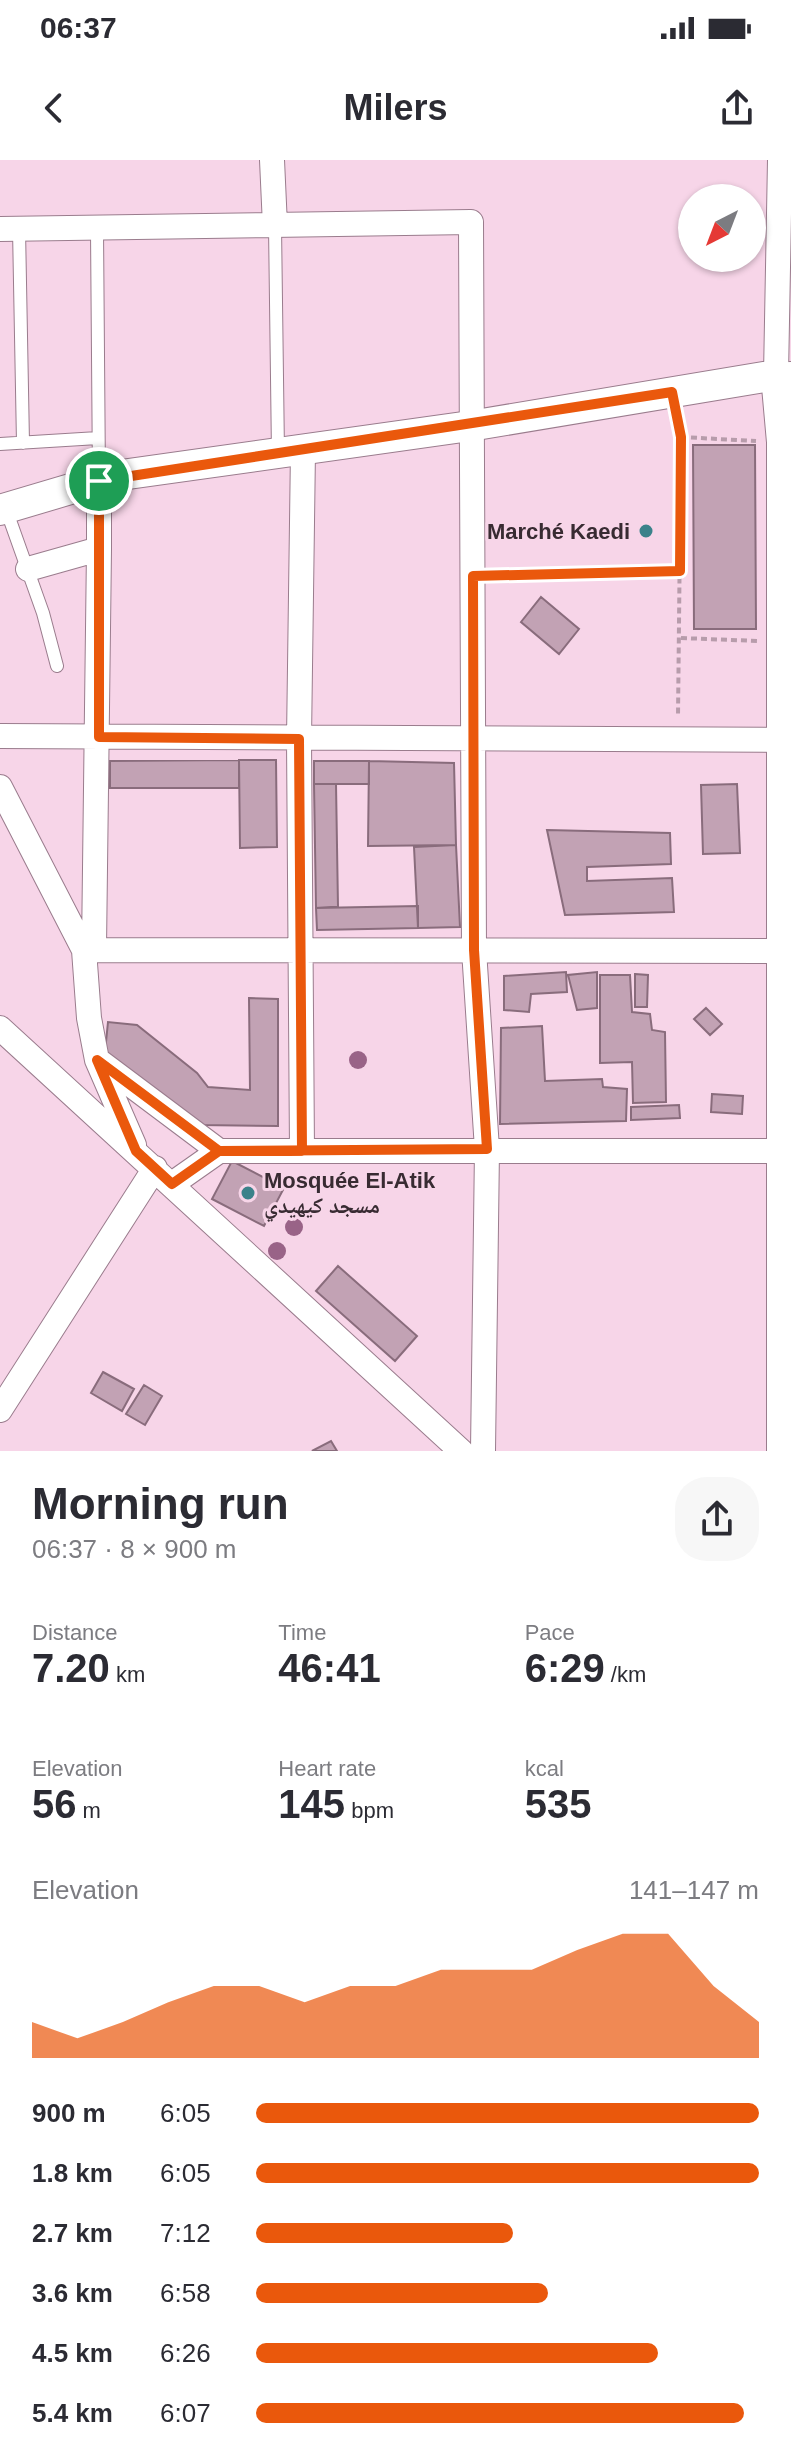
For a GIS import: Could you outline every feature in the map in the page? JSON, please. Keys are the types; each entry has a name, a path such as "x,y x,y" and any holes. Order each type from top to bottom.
{"street":[{"path":"272,160 275,226"},
{"path":"780,160 784,375 781,642 786,740 782,1451"},
{"path":"10,229 471,222 474,950 487,1149 483,1451"},
{"path":"3,509 99,481 784,375"},
{"path":"291,452 299,739 302,1151"},
{"path":"99,481 99,737 89,949 89,1018 97,1060 136,1151"},
{"path":"28,569 99,549"},
{"path":"0,736 299,739 473,736 786,740"},
{"path":"0,787 89,949"},
{"path":"89,949 786,951"},
{"path":"0,1028 461,1451"},
{"path":"97,1060 219,1151"},
{"path":"0,1410 163,1176 219,1151 786,1151"}],"lane":[{"path":"275,226 291,452"},
{"path":"10,229 23,443"},
{"path":"97,230 99,481"},
{"path":"0,444 98,438"},
{"path":"3,509 28,569 57,666"}],"path":[{"path":"672,392 681,437 681,638 677,739"},
{"path":"681,437 782,442"},
{"path":"473,576 680,571"},
{"path":"681,638 781,642"}],"building":[{"path":"693,445 755,445 756,629 694,629"},
{"path":"541,597 579,629 559,654 521,622"},
{"path":"239,760 276,760 277,847 240,848"},
{"path":"239,760 239,788 110,788 110,761"},
{"path":"314,761 369,761 369,784 314,784"},
{"path":"369,761 454,763 456,845 368,846"},
{"path":"314,784 336,784 338,907 316,908"},
{"path":"737,784 740,853 703,854 701,785"},
{"path":"547,830 670,833 671,864 587,867 587,881 672,878 674,912 565,915"},
{"path":"456,845 460,927 418,928 414,847"},
{"path":"418,906 418,928 317,930 316,908"},
{"path":"566,972 567,992 531,994 529,1012 504,1010 504,976"},
{"path":"597,972 597,1008 577,1010 568,975"},
{"path":"635,974 648,975 647,1007 635,1007"},
{"path":"600,975 630,975 632,1012 650,1014 652,1030 665,1032 666,1102 633,1103 632,1062 600,1063"},
{"path":"249,998 278,999 278,1126 199,1125 105,1052 108,1022 137,1025 197,1073 208,1087 250,1090"},
{"path":"706,1008 722,1024 710,1035 694,1019"},
{"path":"542,1026 545,1081 602,1079 603,1087 627,1089 626,1121 500,1124 501,1028"},
{"path":"712,1094 743,1096 742,1114 711,1112"},
{"path":"679,1105 680,1118 631,1120 631,1107"},
{"name":"Mosquée El-Atik مسجد كيهيدي","path":"232,1161 284,1188 264,1226 212,1199"},
{"path":"338,1266 417,1336 395,1361 316,1291"},
{"path":"103,1372 134,1389 122,1411 91,1393"},
{"path":"144,1385 162,1396 145,1425 126,1414"},
{"path":"331,1441 337,1451 312,1451"}],"place":[{"name":"Marché Kaedi","path":"646,531"},
{"name":"Mosquée El-Atik مسجد كيهيدي","path":"248,1193"}],"route":[{"path":"99,481 99,737 299,739 302,1151 219,1151 172,1184 136,1151 97,1060 219,1151 302,1151 487,1149 474,950 473,576 680,571 681,437 672,392 470,426 114,476 99,481"}]}
